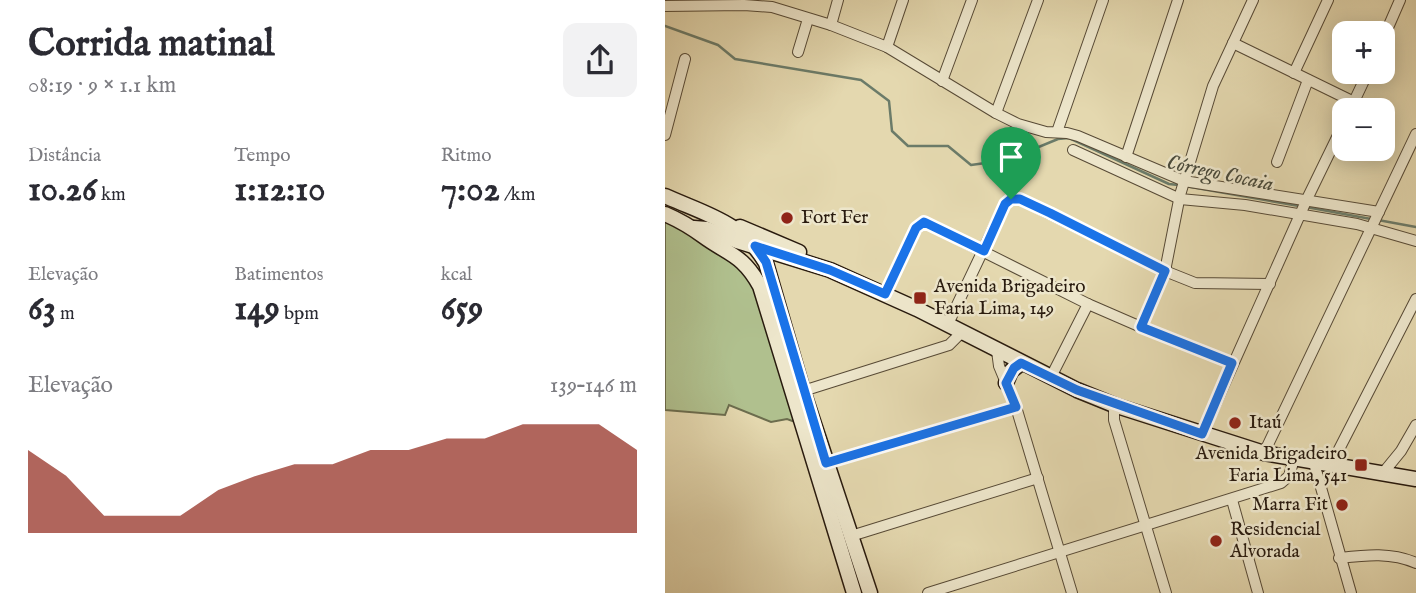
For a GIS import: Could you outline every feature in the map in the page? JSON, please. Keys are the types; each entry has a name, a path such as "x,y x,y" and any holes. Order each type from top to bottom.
{"main road":[{"path":"665,196 803,254 830,270"},
{"path":"665,214 694,228 738,257 747,265 760,286 854,593"},
{"path":"729,222 755,246 766,262 803,391 870,593"},
{"path":"694,228 707,229 830,270 948,324 1021,363 1114,404 1264,453 1416,479"},
{"path":"1006,383 1014,368 1021,363"}],"street":[{"path":"831,25 838,0"},
{"path":"887,47 903,0"},
{"path":"942,80 972,0"},
{"path":"996,113 1038,0"},
{"path":"1057,132 1103,0"},
{"path":"1126,157 1178,0"},
{"path":"1141,327 1165,271 1182,190 1213,86 1253,0"},
{"path":"1294,73 1328,0"},
{"path":"1391,21 1400,0"},
{"path":"665,6 707,2 773,4 887,47 996,113 1030,129 1078,136 1126,157 1182,190 1376,219 1416,241"},
{"path":"798,52 808,19"},
{"path":"1233,43 1338,98"},
{"path":"665,135 685,59"},
{"path":"1277,162 1308,80"},
{"path":"1264,453 1416,134"},
{"path":"1202,434 1332,148"},
{"path":"1073,150 1182,190 1245,205 1303,207 1376,219"},
{"path":"948,324 1005,204 1011,199 1020,199 1165,271 1201,284 1270,284"},
{"path":"885,294 916,228 924,222 1088,304 1232,363"},
{"path":"1331,465 1416,299"},
{"path":"1051,377 1088,304"},
{"path":"803,391 949,345 962,332"},
{"path":"997,351 999,366 1016,407 1072,593"},
{"path":"1114,404 1114,420 1166,593"},
{"path":"826,463 1016,407"},
{"path":"1383,473 1401,451 1416,425"},
{"path":"1341,446 1348,468"},
{"path":"1399,476 1401,451"},
{"path":"928,593 1232,500 1285,481 1291,473 1294,459"},
{"path":"1314,463 1350,593"},
{"path":"851,536 1038,478"},
{"path":"1232,500 1258,593"},
{"path":"1339,558 1387,555 1416,563"}],"green space":[{"path":"665,221 717,249 749,279 757,292 798,423 787,419 771,422 729,405 725,415 665,410"}],"waterway":[{"name":"Córrego Cocaia","path":"665,26 718,45 735,59 861,80 889,101 892,131 908,146 948,146 971,165 1007,160 1058,139 1069,138 1169,184 1178,185"},
{"name":"Córrego Cocaia","path":"1185,186 1299,206"},
{"name":"Córrego Cocaia","path":"1306,207 1371,219"},
{"name":"Córrego Cocaia","path":"1378,220 1416,227"}],"place":[{"name":"Fort Fer","path":"787,218"},
{"name":"Avenida Brigadeiro Faria Lima, 149","path":"920,298"},
{"name":"Itaú","path":"1235,423"},
{"name":"Avenida Brigadeiro Faria Lima, 541","path":"1361,465"},
{"name":"Marra Fit","path":"1342,505"},
{"name":"Residencial Alvorada","path":"1216,541"}],"route":[{"path":"1011,199 1020,199 1050,213 1165,271 1141,327 1232,363 1202,434 1077,390 1021,363 1011,371 1006,383 1016,407 826,463 803,391 782,310 766,262 755,246 830,270 885,294 916,228 924,222 934,225 984,251 1005,204 1011,199"}]}
